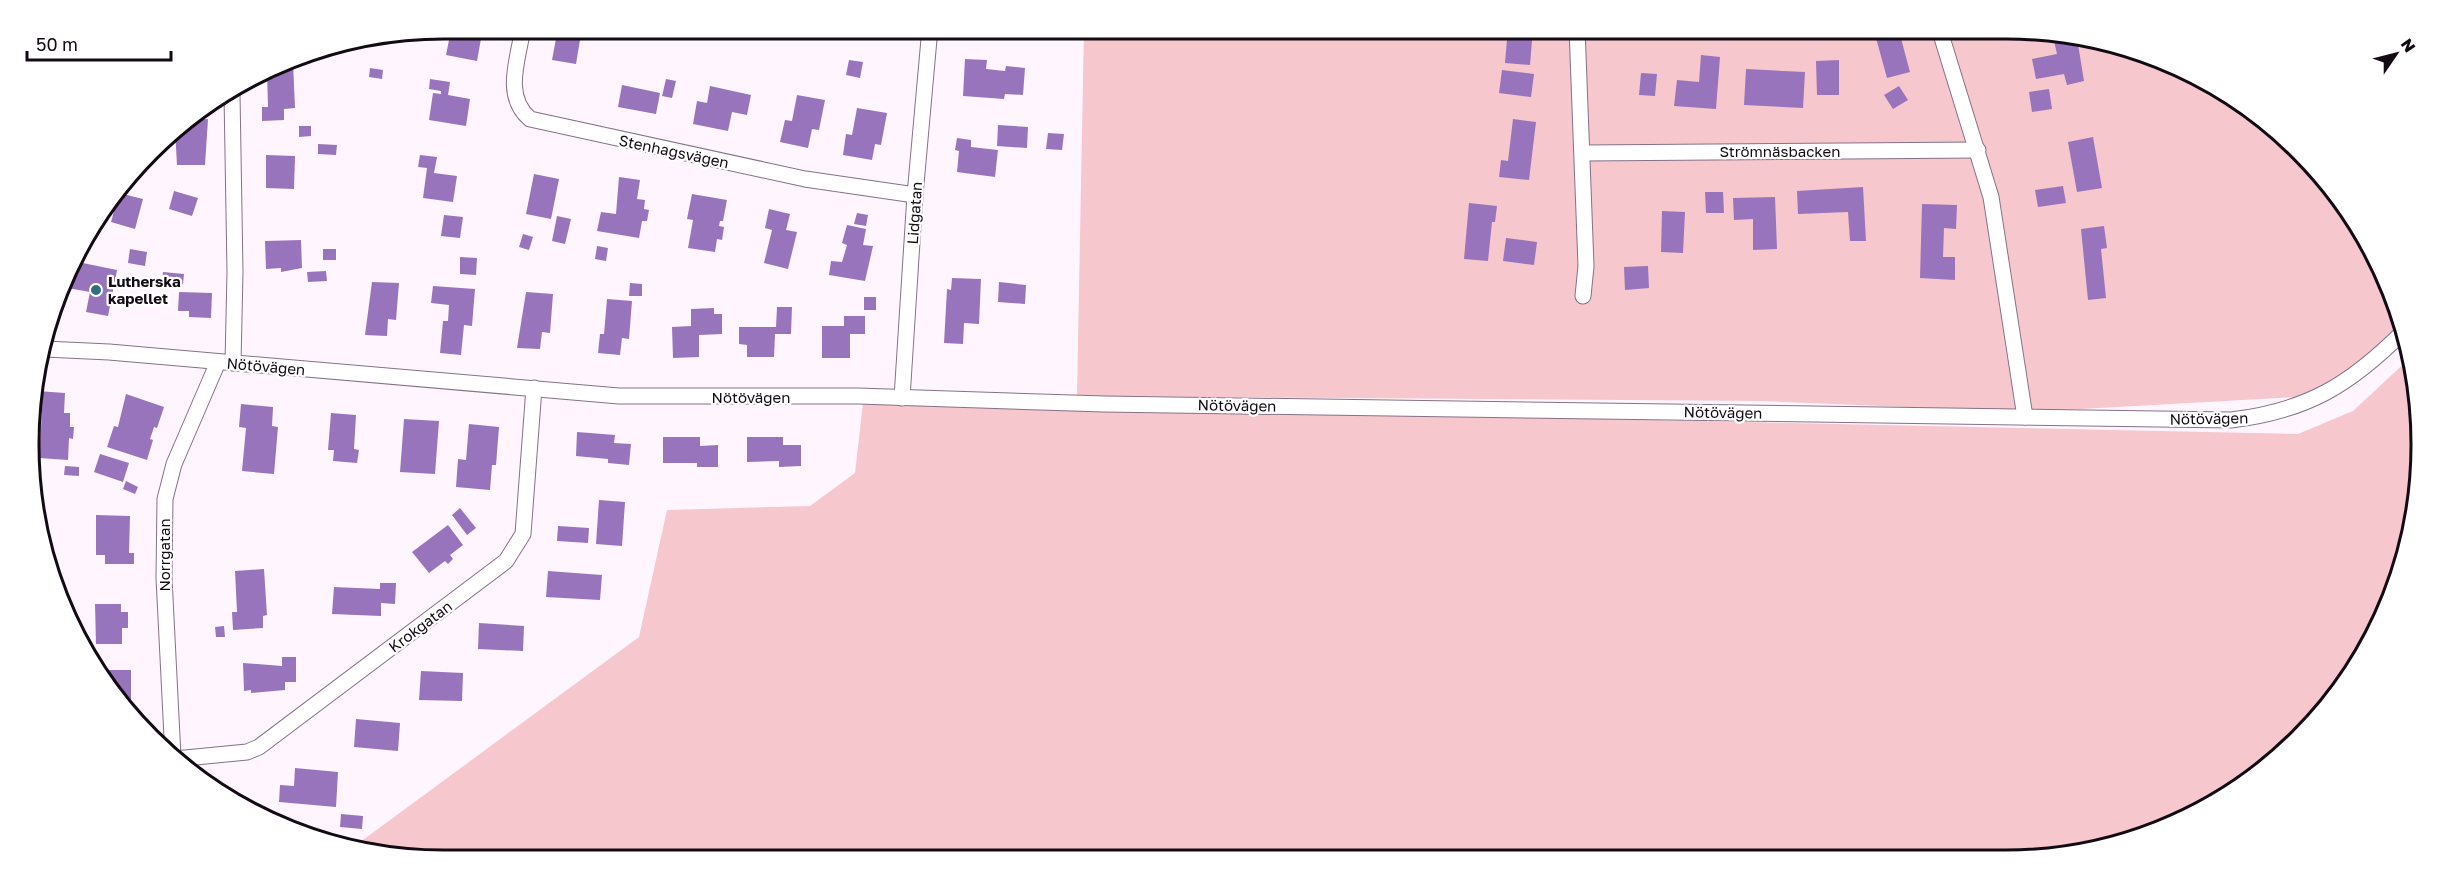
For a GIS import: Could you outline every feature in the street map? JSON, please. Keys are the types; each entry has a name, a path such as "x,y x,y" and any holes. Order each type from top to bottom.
{"street":[{"name":"Stenhagsvägen","path":"521,39 513,90 520,111 530,119 805,179 915,195"},
{"name":"Lidgatan","path":"902,398 915,195 929,39"},
{"path":"1578,39 1586,266 1583,296"},
{"path":"1943,39 1991,197 2025,417"},
{"name":"Norrgatan","path":"173,746 164,578 165,499 174,464 225,363 235,272 231,100"},
{"name":"Strömnäsbacken","path":"1583,153 1978,150"},
{"name":"Nötövägen","path":"51,349 619,396 902,398 1104,404 2231,420 2276,413 2302,405 2344,384 2367,367 2396,338"},
{"name":"Krokgatan","path":"187,757 247,752 259,747 506,561 523,534 534,388"}],"shaded area":[{"path":"1084,39 2006,39 2058,42 2085,47 2136,61 2185,81 2231,107 2273,140 2310,177 2343,219 2380,289 2395,333 2333,385 2296,397 2027,412 1761,401 1077,396"},
{"path":"2403,365 2408,392 2411,444 2408,497 2403,524 2380,600 2343,670 2292,731 2231,782 2161,819 2085,842 2058,847 2006,850 444,850 392,847 361,841 639,637 667,510 810,506 855,473 864,394 1102,408 2298,434 2353,411"}],"building":[{"path":"449,39 481,39 477,61 446,55"},
{"path":"556,39 580,39 576,64 552,60"},
{"path":"1507,39 1532,39 1530,65 1505,63"},
{"path":"1876,39 1901,39 1910,72 1887,78"},
{"path":"2054,42 2078,46 2084,81 2067,85 2064,74 2036,79 2032,59 2057,54"},
{"path":"1701,55 1720,57 1716,109 1674,106 1677,80 1699,82"},
{"path":"965,59 987,60 986,69 1005,71 1006,66 1025,68 1023,95 1005,94 1004,99 963,96"},
{"path":"849,60 863,62 860,78 846,75"},
{"path":"1839,60 1839,95 1817,95 1816,61"},
{"path":"293,68 295,108 284,109 284,120 262,121 262,107 268,107 267,80"},
{"path":"370,68 383,70 382,79 369,77"},
{"path":"1746,69 1805,72 1803,108 1744,105"},
{"path":"1502,70 1534,74 1531,97 1499,93"},
{"path":"1641,73 1657,74 1655,96 1639,95"},
{"path":"430,79 450,82 448,95 470,99 466,126 429,120 433,93 441,94 441,91 429,89"},
{"path":"666,79 676,81 672,98 662,96"},
{"path":"622,85 660,93 656,114 618,107"},
{"path":"710,86 751,95 747,115 732,112 728,131 693,124 697,101 707,103"},
{"path":"1899,86 1908,100 1893,109 1884,95"},
{"path":"2049,89 2052,109 2032,112 2029,92"},
{"path":"797,95 825,100 819,130 812,129 808,148 780,142 785,120 792,121"},
{"path":"857,108 887,113 881,145 875,144 872,160 843,155 846,134 852,135"},
{"path":"203,119 208,119 205,165 177,165 176,141"},
{"path":"1513,119 1536,122 1529,180 1499,177 1501,160 1508,161"},
{"path":"998,125 1028,127 1027,148 997,146"},
{"path":"299,126 311,126 311,136 299,137"},
{"path":"1048,133 1064,134 1062,150 1046,149"},
{"path":"2093,137 2102,188 2077,192 2068,142"},
{"path":"957,138 971,140 971,147 998,150 995,177 957,172 959,151 955,150"},
{"path":"318,144 337,145 336,155 318,154"},
{"path":"266,155 295,156 294,189 266,188"},
{"path":"420,155 437,157 434,173 457,176 453,202 423,198 427,168 418,167"},
{"path":"534,174 559,179 551,219 526,214"},
{"path":"619,177 640,180 637,199 645,200 644,209 649,210 647,221 642,221 639,238 597,231 601,212 616,214"},
{"path":"2063,186 2066,203 2038,207 2035,190"},
{"path":"1863,187 1866,241 1850,241 1848,212 1798,214 1797,191"},
{"path":"174,191 198,198 192,216 169,209"},
{"path":"1705,192 1723,192 1724,213 1706,213"},
{"path":"692,194 727,200 723,221 720,221 719,226 724,227 722,240 717,239 715,252 688,248 693,220 687,219"},
{"path":"126,195 143,199 135,229 111,222 115,209"},
{"path":"1775,197 1777,249 1753,250 1753,219 1734,220 1733,198"},
{"path":"1469,203 1497,206 1495,222 1492,222 1488,261 1464,259"},
{"path":"1922,204 1957,205 1956,229 1944,228 1943,257 1955,257 1955,280 1920,278"},
{"path":"769,209 790,214 786,230 797,232 788,269 764,263 772,230 765,228"},
{"path":"1662,211 1685,212 1683,253 1661,252"},
{"path":"857,213 868,215 866,226 854,224"},
{"path":"444,215 463,217 460,238 441,236"},
{"path":"557,216 571,219 565,244 552,241"},
{"path":"847,225 866,229 863,245 873,246 865,281 829,275 831,261 842,262 847,245 842,243"},
{"path":"2104,226 2107,248 2101,249 2106,298 2088,300 2081,229"},
{"path":"523,234 533,237 529,250 519,247"},
{"path":"1506,238 1537,242 1534,265 1503,261"},
{"path":"301,240 302,268 281,272 281,268 266,269 265,241"},
{"path":"597,246 608,248 606,261 595,259"},
{"path":"130,249 147,252 145,266 128,263"},
{"path":"323,249 336,249 336,260 323,260"},
{"path":"460,257 477,258 476,275 460,274"},
{"name":"Lutherska kapellet","path":"82,263 117,270 108,316 86,312 90,292 70,288"},
{"path":"1648,266 1649,288 1625,290 1624,267"},
{"path":"326,271 327,281 308,282 307,272"},
{"path":"163,272 184,274 183,284 162,282"},
{"path":"952,278 981,279 979,324 964,323 963,344 944,343 947,289 951,290"},
{"path":"372,282 399,283 396,320 388,319 387,336 365,335"},
{"path":"999,282 1026,285 1025,304 998,302"},
{"path":"630,283 642,284 642,296 629,296"},
{"path":"433,286 475,289 472,326 464,325 461,355 440,353 443,321 448,321 449,305 431,303"},
{"path":"179,292 212,293 211,318 189,317 189,311 178,311"},
{"path":"526,292 553,294 550,333 542,332 540,349 517,348"},
{"path":"864,297 876,297 876,310 864,310"},
{"path":"607,299 632,301 629,339 622,338 620,355 598,353 600,334 604,334"},
{"path":"777,307 792,307 791,334 775,334 774,357 747,357 747,345 739,344 739,327 776,327"},
{"path":"714,308 714,314 722,314 722,334 699,335 699,357 673,358 672,327 691,326 691,309"},
{"path":"844,316 865,316 865,334 850,334 850,358 822,358 822,326 844,326"},
{"path":"42,391 65,393 64,413 70,413 70,427 74,427 73,439 69,438 68,460 40,458"},
{"path":"126,394 164,407 157,428 154,427 150,439 153,440 147,460 107,447 114,426 118,427"},
{"path":"241,404 273,407 272,426 278,427 274,474 242,471 246,428 239,427"},
{"path":"331,413 356,415 354,449 359,450 357,463 333,461 334,450 328,450"},
{"path":"404,419 439,421 435,474 400,472"},
{"path":"469,424 499,427 496,465 492,465 490,490 456,487 458,459 466,460"},
{"path":"577,432 615,435 614,443 631,444 629,465 608,463 608,459 576,456"},
{"path":"663,437 700,437 700,446 718,445 718,467 697,467 697,463 663,463"},
{"path":"747,437 783,437 783,445 801,445 801,466 779,467 779,461 747,462"},
{"path":"100,454 129,463 123,482 94,472"},
{"path":"65,466 79,467 79,476 64,475"},
{"path":"126,481 138,487 135,494 123,489"},
{"path":"599,500 625,502 622,546 596,544"},
{"path":"460,508 476,528 467,535 452,515"},
{"path":"96,515 130,516 129,553 134,553 134,564 105,564 105,555 96,555"},
{"path":"448,525 463,545 450,555 453,559 448,564 445,561 429,573 412,552"},
{"path":"558,526 589,528 588,543 557,541"},
{"path":"264,569 267,615 263,616 263,628 233,630 232,612 237,612 235,571"},
{"path":"548,571 602,575 600,600 546,597"},
{"path":"380,583 396,583 395,604 381,603 381,616 332,614 334,587 380,589"},
{"path":"95,604 121,604 121,612 128,612 128,628 122,628 122,644 96,644"},
{"path":"479,623 524,626 523,651 478,649"},
{"path":"224,626 225,637 216,637 215,627"},
{"path":"282,657 296,657 296,682 285,682 285,690 251,693 251,690 244,691 243,663 282,666"},
{"path":"107,670 131,670 131,701"},
{"path":"421,671 463,673 462,701 419,700"},
{"path":"356,719 400,723 398,751 354,747"},
{"path":"295,768 338,772 336,807 279,802 280,785 294,786"},
{"path":"341,814 363,816 362,829 340,827"}],"place":[{"name":"Lutherska kapellet","path":"96,290"}]}
